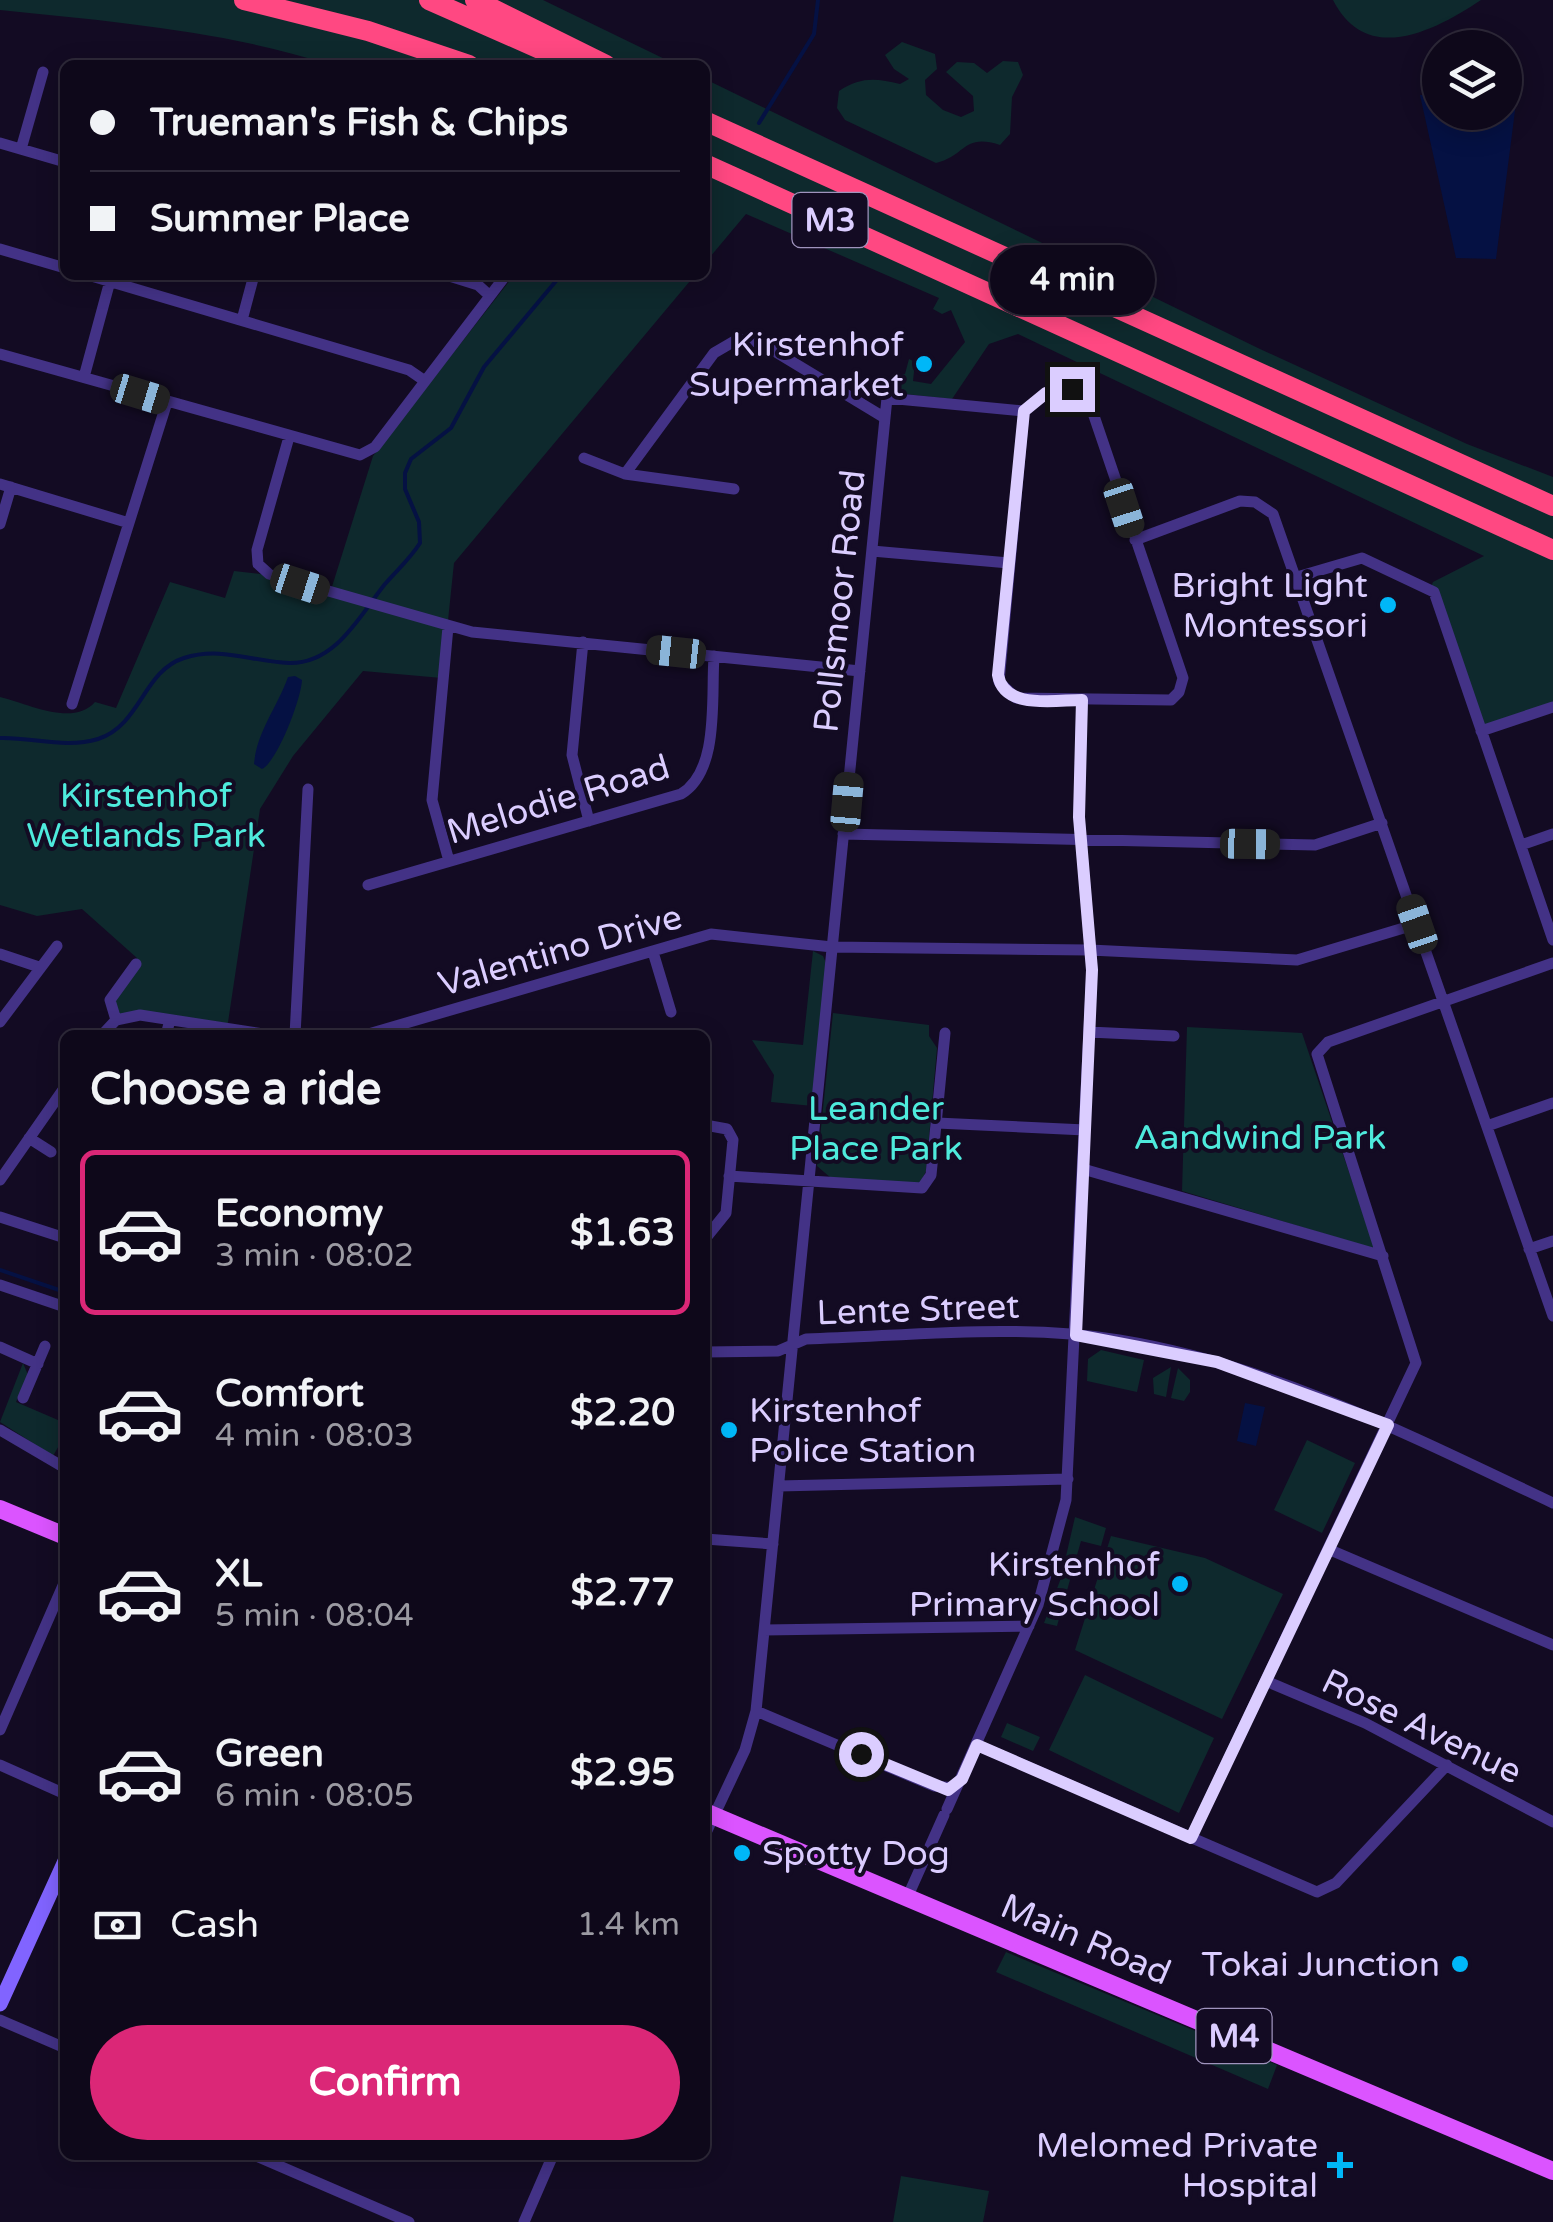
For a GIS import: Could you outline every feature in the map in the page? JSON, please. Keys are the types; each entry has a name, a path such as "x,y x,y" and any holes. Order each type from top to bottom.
{"highway":[{"path":"244,0 368,31 454,60"},
{"path":"429,0 565,60"},
{"path":"475,0 596,60"},
{"name":"M3","path":"710,123 1553,506"},
{"name":"M3","path":"710,166 1553,550"}],"main road":[{"path":"0,1509 60,1534"},
{"name":"Main Road","path":"710,1815 1553,2171"},
{"path":"0,2004 60,1871"},
{"path":"1376,2096 1402,2098 1553,2162"}],"street":[{"path":"21,150 43,72"},
{"path":"0,143 60,161"},
{"path":"0,249 60,267"},
{"path":"106,280 410,370 425,382"},
{"path":"242,320 253,280"},
{"path":"462,280 478,285 490,296"},
{"path":"0,354 352,455 365,454 502,280"},
{"path":"84,377 110,281"},
{"path":"625,474 714,352 738,339 761,344 885,418"},
{"path":"1061,389 1072,389 1086,399 1182,685 1175,697 1163,702 1016,698 1002,689 998,675 1024,411 1046,393 1061,389"},
{"name":"Pollsmoor Road","path":"710,1815 745,1750 756,1711 887,398 1024,411"},
{"path":"72,704 168,402"},
{"path":"289,437 257,550 258,564 269,574 448,627 860,671"},
{"path":"584,458 625,474 734,489"},
{"path":"0,524 6,486 130,523"},
{"path":"1135,540 1247,500 1274,514 1553,1316"},
{"path":"872,551 1008,563"},
{"path":"1296,577 1362,558 1431,587 1553,940"},
{"path":"448,627 432,800 449,861"},
{"path":"583,642 572,754 589,821"},
{"name":"Melodie Road","path":"368,885 681,794 699,780 705,764 714,656"},
{"path":"907,1898 1029,1626 1055,1552 1068,1478 1089,1032 1090,950 1080,839 1082,700"},
{"path":"1481,731 1553,707"},
{"path":"295,1030 308,789"},
{"path":"844,834 1315,845 1382,823"},
{"path":"1520,845 1553,834"},
{"name":"Valentino Drive","path":"385,1030 711,934 832,947 1090,950 1309,959 1417,924"},
{"path":"0,1022 57,946"},
{"path":"654,952 671,1012"},
{"path":"0,954 39,967"},
{"path":"1191,1838 1414,1371 1416,1353 1317,1054 1328,1042 1553,963"},
{"path":"116,1020 110,1000 136,964"},
{"path":"107,1030 116,1020 140,1015 237,1030"},
{"path":"167,1030 170,1020"},
{"path":"1089,1032 1174,1036"},
{"path":"729,1176 918,1189 931,1175 944,1033"},
{"path":"0,1180 60,1094"},
{"path":"1486,1126 1553,1103"},
{"path":"936,1124 1085,1130"},
{"path":"710,1127 732,1134 725,1217 710,1234"},
{"path":"28,1138 51,1152"},
{"path":"1083,1170 1382,1256"},
{"path":"0,1217 60,1236"},
{"path":"1529,1249 1553,1241"},
{"path":"0,1285 60,1305"},
{"name":"Lente Street","path":"710,1352 778,1350 794,1343 846,1338 1076,1335 1217,1362 1388,1425 1553,1502"},
{"path":"24,1398 45,1346"},
{"path":"0,1347 38,1364"},
{"path":"1,1433 60,1465"},
{"path":"778,1486 1068,1478"},
{"path":"710,1538 773,1544"},
{"path":"1328,1549 1553,1645"},
{"path":"0,1730 60,1592"},
{"path":"764,1630 1029,1626"},
{"name":"Rose Avenue","path":"1266,1681 1365,1722 1553,1822"},
{"path":"756,1711 934,1786 956,1788"},
{"path":"977,1745 1322,1892 1336,1883 1447,1765"},
{"path":"0,1765 60,1792"},
{"path":"0,2020 60,2046"},
{"path":"266,2160 409,2222"},
{"path":"524,2222 551,2160"}],"green space":[{"path":"0,0 543,0 667,60 314,60 209,36 0,10"},
{"path":"1333,0 1481,0 1444,22 1403,36 1383,37 1364,32 1347,20"},
{"path":"902,42 935,54 937,69 925,80 926,95 943,110 961,117 974,111 973,96 946,72 957,62 974,63 987,73 1003,61 1018,62 1023,75 1012,97 1010,134 1000,145 971,144 936,163 845,120 837,108 839,91 861,81 900,84 909,79 894,69 885,55"},
{"path":"710,81 1260,349 1467,444 1553,477 1553,707 1481,731 1431,587 1433,582 1484,556 1018,334 989,344 952,399 905,394 896,387 895,375 905,374 909,359 915,362 913,381 931,384 965,342 951,310 942,314 933,309 939,298 746,214 710,257"},
{"name":"Kirstenhof Wetlands Park","path":"510,280 691,280 454,563 442,678 363,671 293,756 260,809 227,1029 140,1015 116,1020 109,1007 137,958 82,909 37,916 0,905 0,697 63,713 75,713 95,702 116,708 170,582 225,598 234,571 269,575 330,593 373,456"},
{"path":"813,951 823,956 827,965 813,1106 771,1102 774,1075 752,1040 803,1045"},
{"name":"Leander Place Park","path":"833,1013 929,1025 929,1036 937,1048 926,1171 921,1182 911,1186 831,1178 817,1166"},
{"name":"Aandwind Park","path":"1187,1027 1302,1033 1375,1249 1182,1191"},
{"path":"1101,1350 1144,1360 1137,1392 1087,1381 1088,1359"},
{"path":"23,1363 28,1375 16,1402 60,1421 60,1444 53,1456 0,1422"},
{"path":"1171,1367 1166,1397 1154,1394 1153,1378"},
{"path":"1178,1368 1190,1380 1190,1392 1184,1401 1171,1398"},
{"path":"1307,1440 1355,1463 1322,1533 1274,1510"},
{"path":"1075,1517 1106,1528 1101,1546 1081,1541 1057,1626 1044,1623 1061,1578"},
{"path":"1111,1536 1205,1558 1283,1594 1222,1719 1075,1650"},
{"path":"1085,1675 1214,1738 1179,1813 1049,1750"},
{"path":"1007,1723 1040,1737 1033,1751 1001,1737"},
{"path":"1006,1952 1277,2065 1268,2089 996,1972"},
{"path":"901,2176 989,2191 983,2222 893,2222"}],"shaded area":[{"path":"1428,130 1513,130 1496,259 1456,258"},
{"path":"288,677 302,680 293,715 281,743 262,769 254,764 259,741"},
{"path":"1245,1403 1265,1407 1256,1446 1237,1441"}],"waterway":[{"path":"759,123 814,34 818,0"},
{"path":"0,738 61,743 98,739 124,722 159,674 184,658 224,654 289,663 306,661 333,647 420,543 419,522 405,489 405,473 411,459 451,428 484,367 557,280"},
{"path":"0,1270 60,1290"}],"place":[{"name":"Kirstenhof Supermarket","path":"924,364"},
{"name":"Bright Light Montessori","path":"1388,605"},
{"name":"Kirstenhof Police Station","path":"729,1430"},
{"name":"Kirstenhof Primary School","path":"1180,1584"},
{"name":"Spotty Dog","path":"742,1853"},
{"name":"Tokai Junction","path":"1460,1964"},
{"name":"Melomed Private Hospital","path":"1340,2165"}],"route":[{"path":"861,1754 948,1790 956,1788 962,1779 977,1745 1191,1838 1388,1425 1217,1362 1121,1340 1076,1335 1092,970 1079,817 1082,700 1016,698 1002,689 998,675 1024,411 1046,393 1072,389"}]}
